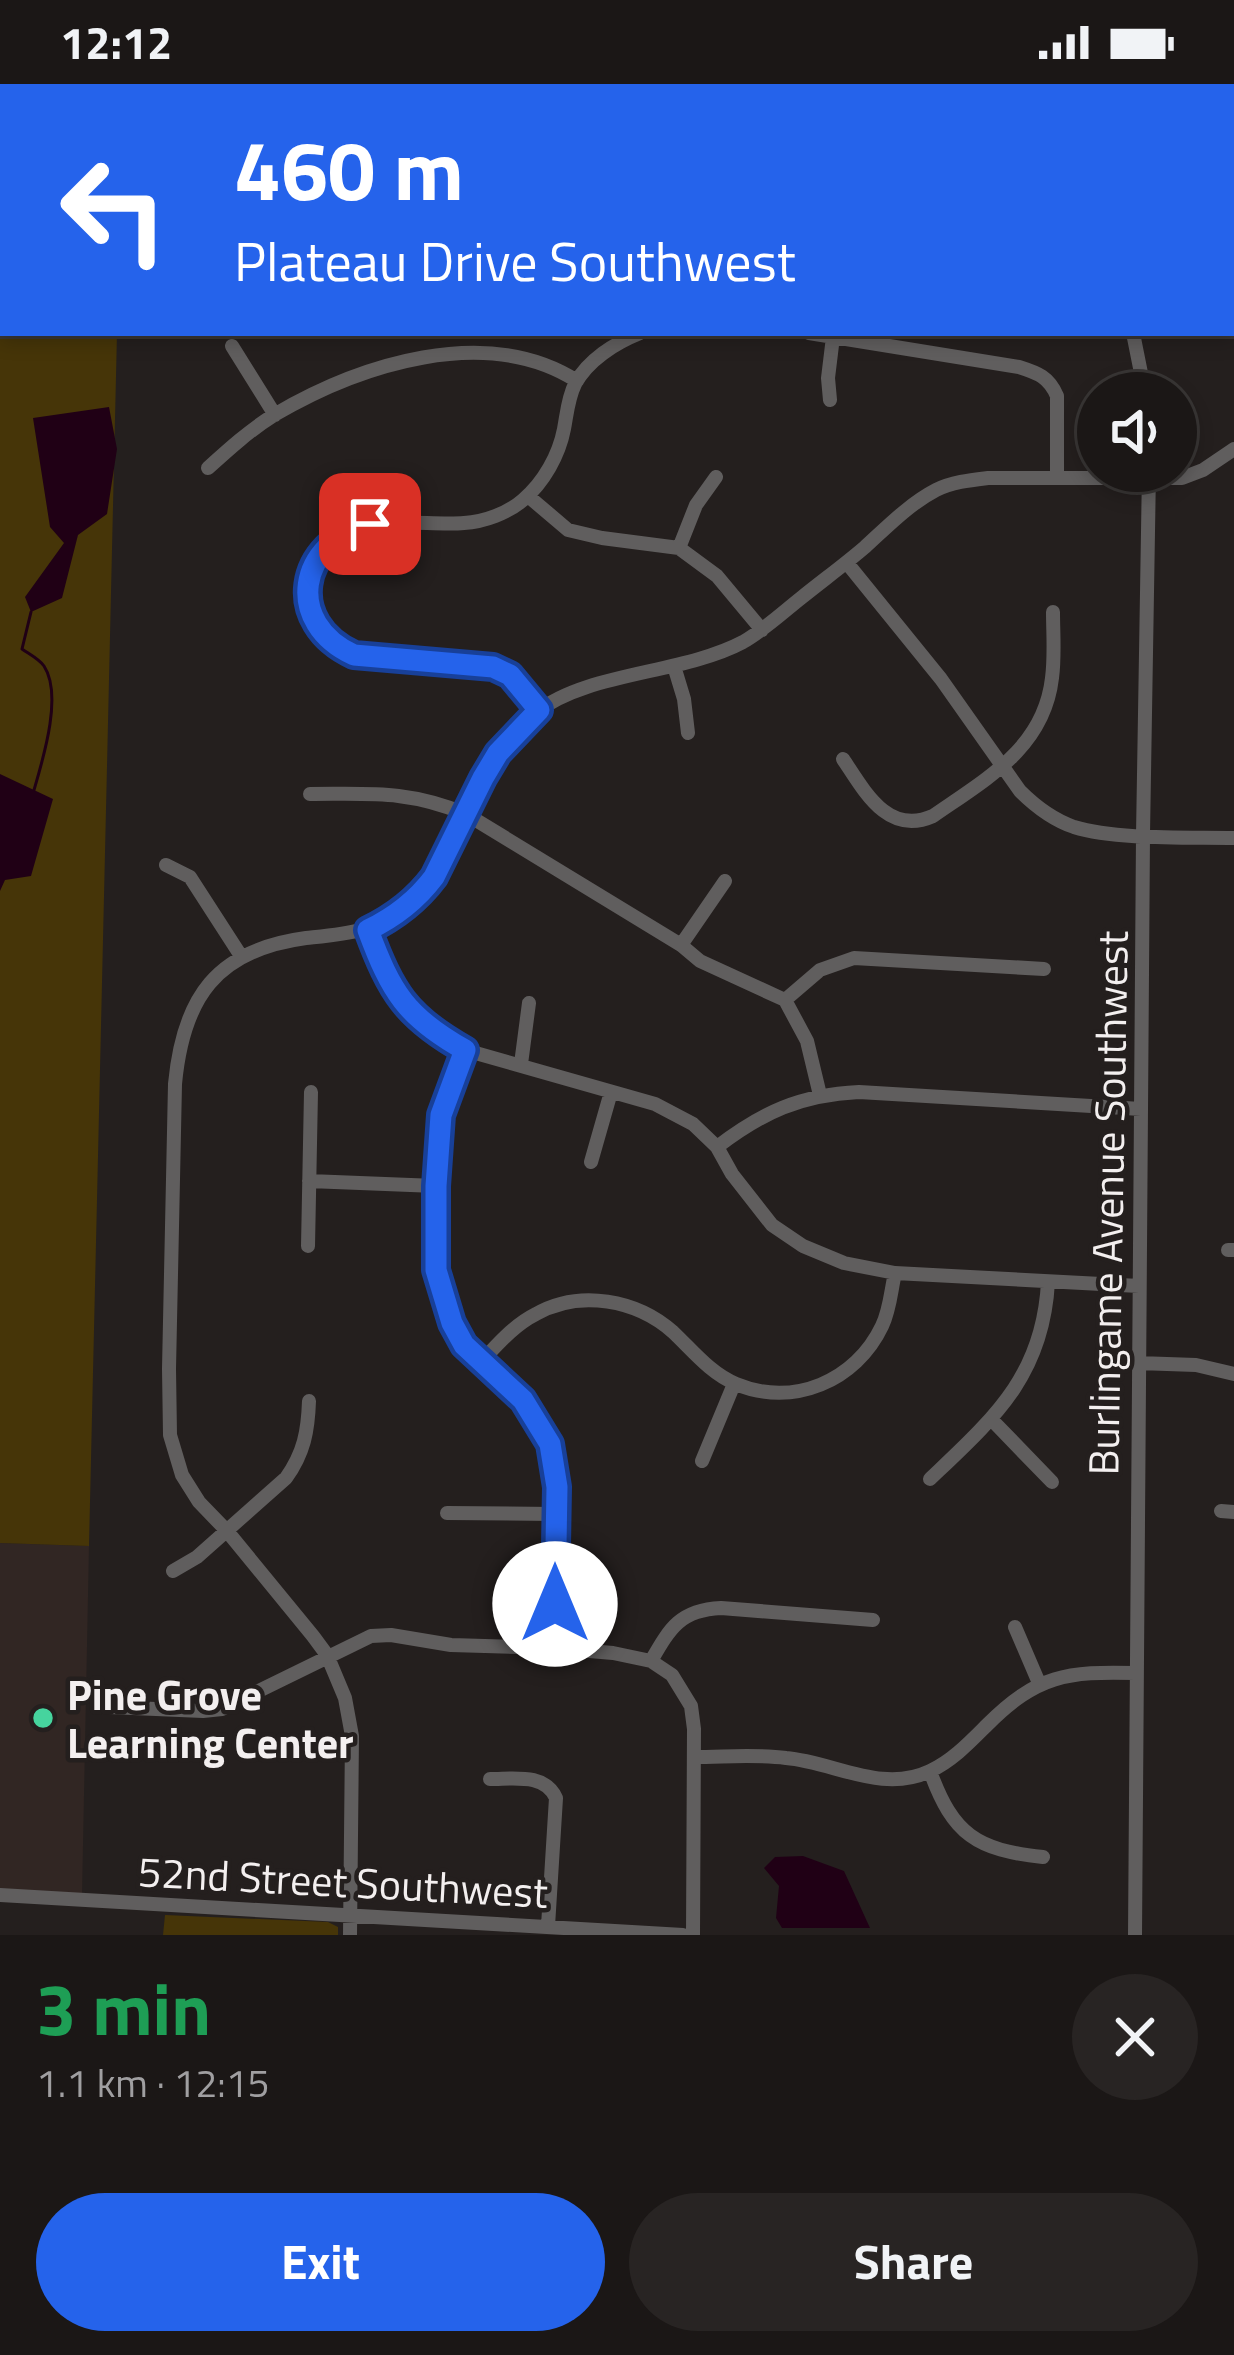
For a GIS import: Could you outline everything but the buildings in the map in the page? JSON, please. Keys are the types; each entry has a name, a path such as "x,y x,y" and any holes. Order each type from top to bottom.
{"street":[{"path":"539,710 510,675 493,667 354,655 338,648 312,615 309,583 317,555 348,530 382,522 470,523 514,507 528,496 557,454 577,381 608,349 634,336"},
{"path":"826,336 1041,374 1057,396 1057,478"},
{"path":"1134,336 1141,372"},
{"path":"830,400 832,337"},
{"path":"232,346 275,415"},
{"path":"208,468 275,415 336,383 378,369 446,356 514,356 577,381"},
{"path":"1197,472 1234,449"},
{"path":"679,548 697,505 716,477"},
{"path":"350,1935 352,1736 344,1698 327,1655 199,1502 182,1474 170,1435 174,1108 178,1045 189,1014 206,989 241,956 278,943 368,930 400,912 434,877 498,753 539,710 587,688 738,644 762,630 936,490 988,478 1077,477"},
{"name":"Burlingame Avenue Southwest","path":"1135,1935 1149,492"},
{"path":"528,496 568,530 679,548 717,576 762,630"},
{"path":"848,562 1035,806 1072,826 1099,832 1234,838"},
{"path":"843,759 877,806 901,822 933,816 1004,767 1028,743 1046,710 1053,676 1053,612"},
{"path":"674,666 688,734"},
{"path":"310,794 404,794 434,800 466,814 700,961 785,1000 807,1041 820,1095"},
{"path":"166,865 190,877 241,956"},
{"path":"681,945 725,881"},
{"path":"368,930 391,984 434,1032 465,1050 679,1115 717,1147 772,1225 803,1246 844,1263 895,1273 1139,1286"},
{"path":"785,1000 820,970 854,958 1044,969"},
{"path":"521,1064 530,1003"},
{"path":"465,1050 441,1115 436,1270 464,1345 523,1400 550,1444 557,1487 554,1648"},
{"path":"308,1246 311,1092"},
{"path":"591,1162 611,1092"},
{"path":"717,1147 766,1114 820,1095 859,1092 1141,1109"},
{"path":"309,1181 436,1186"},
{"path":"481,1362 542,1310 604,1300 646,1312 734,1384 786,1394 820,1386 854,1367 885,1321 895,1273"},
{"path":"930,1480 992,1419 1017,1387 1042,1330 1048,1282"},
{"path":"1138,1364 1196,1365 1234,1374"},
{"path":"702,1461 734,1384"},
{"path":"172,1570 196,1557 286,1478 306,1442 309,1401"},
{"path":"992,1419 1052,1482"},
{"path":"447,1513 555,1514"},
{"path":"651,1661 678,1621 705,1609 873,1620"},
{"path":"1015,1627 1039,1683"},
{"path":"109,1707 222,1708 371,1636 451,1646 613,1653 651,1661 672,1676 691,1706 693,1935"},
{"path":"694,1757 782,1757 871,1779 908,1777 930,1772 963,1749 1006,1706 1039,1683 1099,1672 1136,1673"},
{"path":"930,1772 941,1802 965,1832 1002,1851 1043,1857"},
{"path":"490,1779 537,1780 553,1789 548,1926"},
{"name":"52nd Street Southwest","path":"0,1895 683,1935"}],"shaded area":[{"path":"0,336 117,336 89,1546 0,1543"},
{"path":"109,407 117,449 107,514 78,535 62,598 31,612 25,597 64,543 50,527 33,418"},
{"path":"0,774 53,799 31,876 5,880 0,891"},
{"name":"Pine Grove Learning Center","path":"0,1543 89,1546 82,1895 0,1890"},
{"path":"803,1856 844,1871 870,1928 782,1928 776,1918 779,1886 764,1868 775,1857"},
{"path":"165,1915 328,1922 338,1927 338,1935 163,1935"}],"waterway":[{"path":"31,612 22,649 44,666 52,693 50,727 34,790"}],"place":[{"name":"Pine Grove Learning Center","path":"43,1718"}],"route":[{"path":"370,524 348,530 317,555 309,599 312,615 328,639 354,655 493,667 510,675 539,710 498,753 424,890 389,920 368,930 406,1006 434,1032 465,1050 441,1115 436,1270 464,1345 523,1400 550,1444 557,1487 555,1604"}]}
